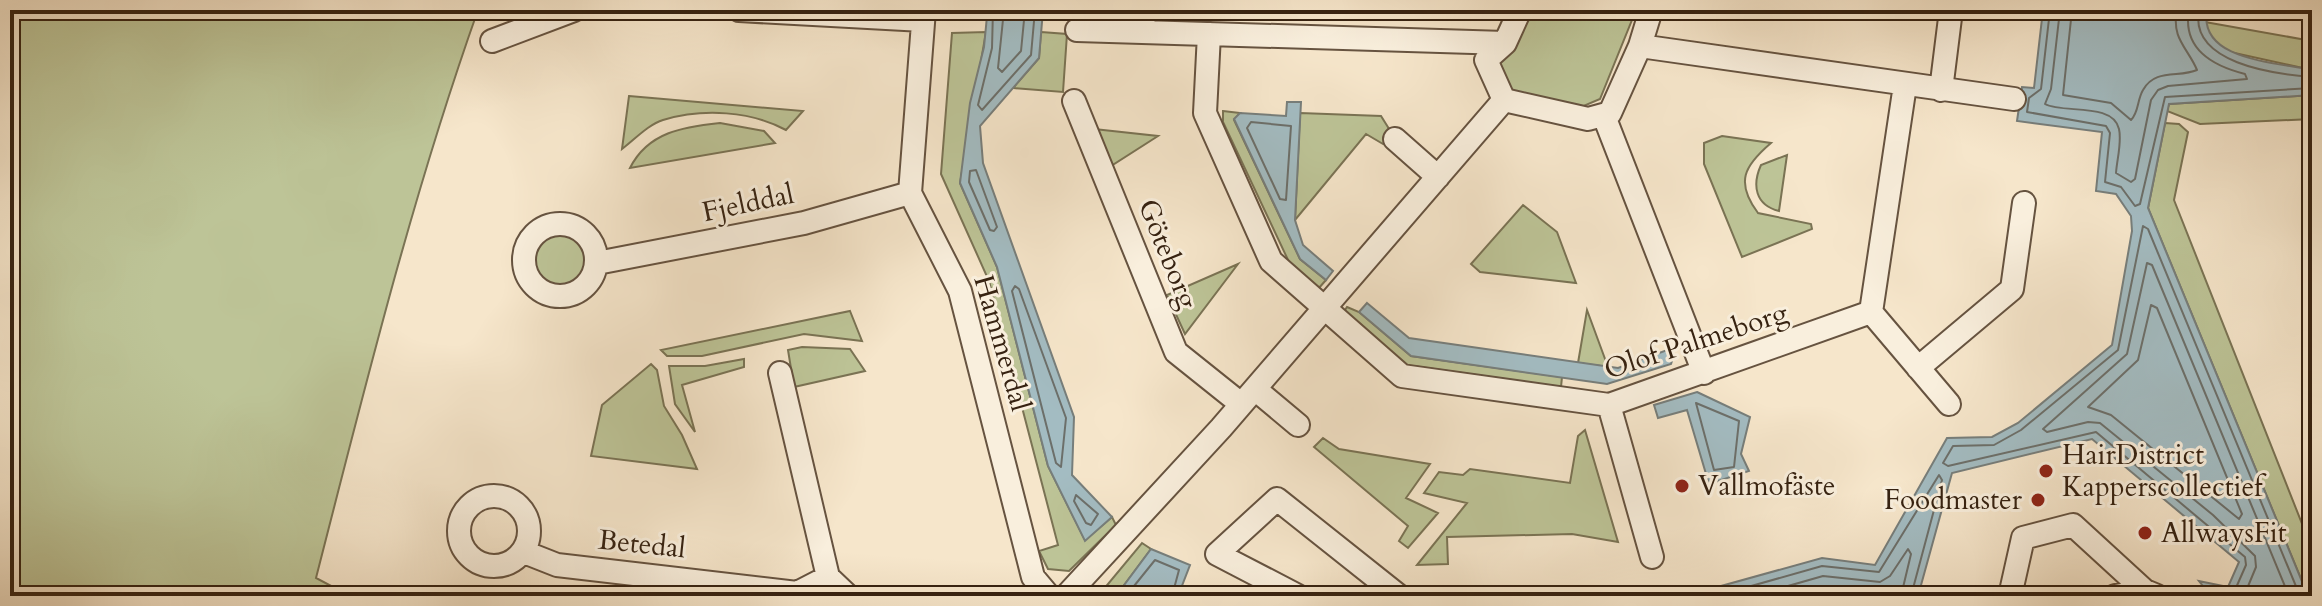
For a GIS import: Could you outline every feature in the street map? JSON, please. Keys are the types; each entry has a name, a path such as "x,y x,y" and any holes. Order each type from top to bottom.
{"street":[{"path":"492,41 574,10"},
{"path":"739,10 924,15 910,193"},
{"path":"1504,100 1486,60 1505,43 1520,10"},
{"path":"1504,100 1588,119 1610,113 1640,46 1651,10"},
{"path":"1941,90 1951,10"},
{"path":"1077,30 1144,21 1209,34 1505,43"},
{"name":"Olof Palmeborg","path":"1209,34 1205,113 1271,261 1402,376 1609,405 1871,312"},
{"path":"1640,46 2014,99"},
{"path":"1905,85 1871,312 1949,404"},
{"path":"1066,596 1324,310 1504,100"},
{"name":"Göteborg","path":"1074,101 1176,352 1298,425"},
{"path":"1604,116 1704,373"},
{"path":"1395,139 1438,177"},
{"name":"Fjelddal","path":"597,263 804,223 910,193"},
{"name":"Hammerdal","path":"910,193 960,291 1033,577 1049,596"},
{"path":"1918,368 2012,289 2024,203"},
{"path":"780,373 828,577 848,596"},
{"path":"1609,405 1652,557"},
{"path":"1298,596 1217,554 1277,499 1399,596"},
{"path":"2010,596 2023,538 2073,525 2151,594"},
{"name":"Betedal","path":"524,552 557,565 756,592 797,593 828,577"},
{"path":"2115,596 2151,594"}],"green space":[{"path":"10,10 478,10 411,221 316,578 350,596 10,596"},
{"path":"1529,10 1636,10 1600,99 1579,108 1501,88 1496,63"},
{"path":"2205,22 2312,41 2312,70 2230,52 2211,40"},
{"path":"986,32 960,183 997,267 1048,466 1085,540 1112,517 1116,525 1069,571 1048,569 1039,551 1058,545 989,281 941,174 952,33"},
{"path":"1041,32 1067,34 1063,92 1013,88 1039,58"},
{"path":"2312,95 2312,119 2200,124 2167,111 2169,104"},
{"path":"629,96 803,111 786,130 742,115 710,113 678,116 652,125 622,149"},
{"path":"1223,111 1240,113 1234,120 1300,259 1326,280 1318,289 1289,262 1223,122"},
{"path":"1300,113 1381,116 1391,132 1383,144 1366,134 1295,220"},
{"path":"720,123 764,131 775,143 630,168 646,146 657,139 680,130"},
{"path":"2165,123 2179,124 2188,132 2174,200 2312,549 2312,596 2308,596 2148,208"},
{"path":"1094,129 1158,136 1111,166"},
{"path":"1722,136 1771,143 1754,159 1746,175 1745,183 1751,202 1758,213 1811,224 1812,229 1742,257 1704,164 1704,143"},
{"path":"1787,155 1779,211 1760,199 1757,180 1761,165"},
{"path":"1523,205 1557,232 1576,283 1480,272 1471,264"},
{"path":"560,233 579,240 586,259 579,278 560,285 541,278 534,259 541,240"},
{"path":"1238,264 1185,334 1167,295"},
{"path":"1347,307 1359,312 1411,356 1562,377 1561,387 1406,365 1343,313"},
{"path":"1587,310 1608,367 1578,363"},
{"path":"850,311 862,341 804,334 702,356 667,356 661,350"},
{"path":"802,347 850,349 865,371 794,387 788,350"},
{"path":"744,359 744,367 682,385 695,432 675,404 669,366 705,366"},
{"path":"651,364 657,370 664,406 682,435 697,469 591,456 602,405"},
{"path":"1585,430 1618,542 1572,534 1447,537 1448,564 1417,565 1467,503 1424,493 1439,472 1463,475 1470,469 1570,483 1578,436"},
{"path":"1323,438 1339,449 1430,464 1406,498 1438,513 1408,548 1399,541 1408,526 1314,447"},
{"path":"1142,543 1151,549 1116,596 1098,596"}],"water":[{"path":"984,10 1043,10 1039,58 980,126 983,163 1074,417 1072,475 1112,517 1085,541 1048,466 997,267 960,183 970,103 984,47 987,16"},
{"path":"2043,10 2207,10 2207,27 2215,40 2227,49 2261,61 2312,70 2312,95 2169,104 2148,208 2308,596 2211,596 2199,581 2228,587 2239,562 2092,439 1952,473 1918,596 1685,596 1822,558 1875,565 1947,438 1992,437 2018,423 2112,345 2132,231 2131,216 2116,194 2096,191 2102,132 2017,121 2022,87 2034,88"},
{"path":"1287,102 1301,102 1295,220 1303,245 1333,271 1326,280 1300,259 1234,119 1240,113 1286,116"},
{"path":"1367,303 1409,338 1618,368 1670,349 1673,358 1671,364 1607,384 1411,356 1359,312"},
{"path":"1697,392 1750,417 1741,454 1749,471 1709,484 1687,410 1658,418 1654,405"},
{"path":"1151,549 1190,565 1178,596 1116,596"}],"place":[{"name":"HairDistrict Kapperscollectief","path":"2046,471"},
{"name":"Vallmofäste","path":"1682,486"},
{"name":"Foodmaster","path":"2038,500"},
{"name":"AllwaysFit","path":"2145,533"}]}
